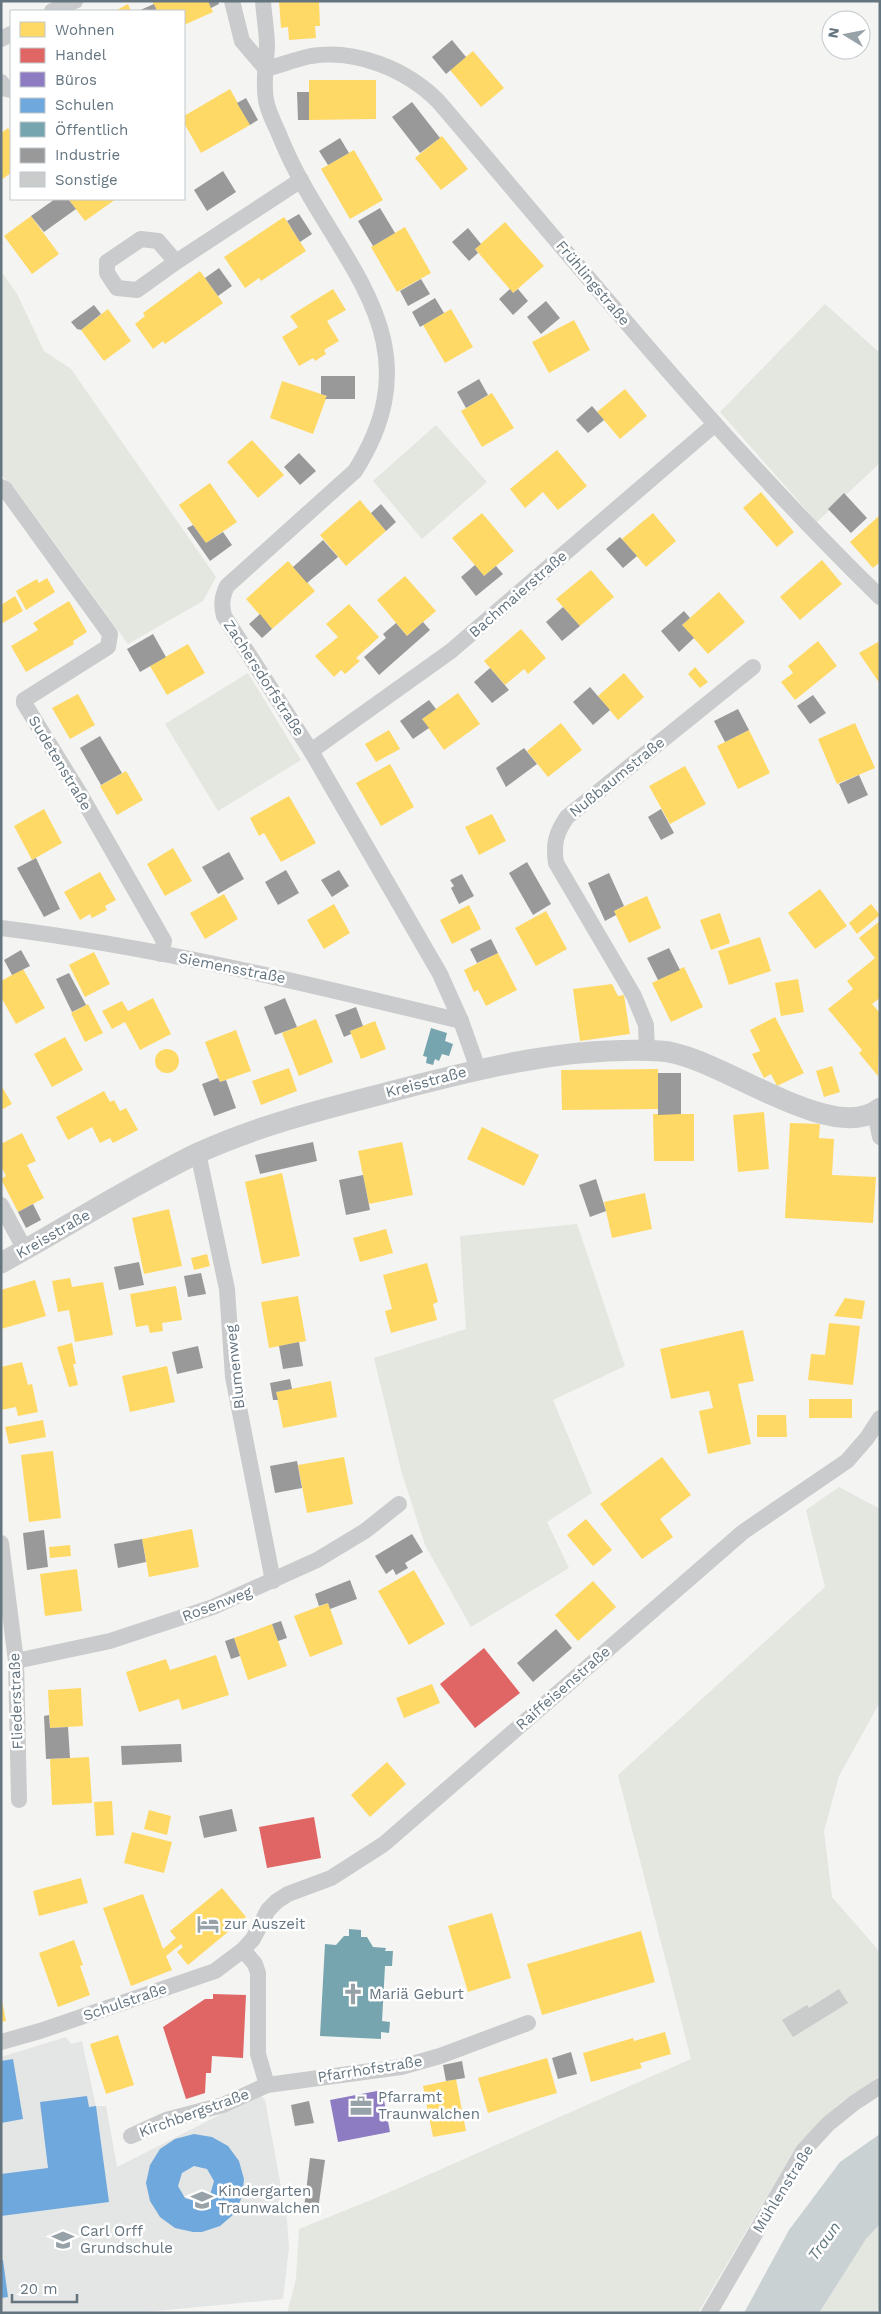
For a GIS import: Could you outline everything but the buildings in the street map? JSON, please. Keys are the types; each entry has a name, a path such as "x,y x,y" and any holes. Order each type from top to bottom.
{"street":[{"path":"54,10 75,1"},
{"path":"232,1 242,41 266,69"},
{"name":"Zachersdorfstraße","path":"263,1 267,43 266,100 292,165 351,262 376,312 387,357 386,381 377,428 367,451 355,471 227,586 222,597 221,606 224,616 311,751 440,974 461,1021 478,1069"},
{"name":"Frühlingstraße","path":"266,69 311,56 338,55 369,60 395,70 422,85 438,100 714,425 837,555 880,597"},
{"path":"1,82 6,89 10,90"},
{"path":"176,262 301,180"},
{"name":"Bachmaierstraße","path":"311,751 451,652 714,425"},
{"name":"Sudetenstraße","path":"1,487 5,488 110,634 108,647 24,700 24,703 80,794 164,941 161,954"},
{"name":"Nußbaumstraße","path":"647,1050 646,1025 634,996 556,863 554,845 558,829 567,817 753,667"},
{"name":"Siemensstraße","path":"1,928 161,954 289,979 461,1021"},
{"name":"Kreisstraße","path":"1,1264 198,1153 289,1119 478,1069 537,1058 647,1050 662,1051 688,1056 785,1102 820,1113 852,1117 877,1110"},
{"path":"877,1110 880,1137"},
{"name":"Blumenweg","path":"198,1153 228,1289 233,1377 273,1581"},
{"path":"1,1204 25,1250"},
{"name":"Raiffeisenstraße","path":"243,1950 258,1931 268,1910 277,1901 288,1894 331,1878 384,1844 743,1532 847,1461 868,1438 880,1418"},
{"name":"Rosenweg","path":"16,1661 110,1641 213,1607 317,1560 365,1531 399,1504"},
{"name":"Fliederstraße","path":"1,1543 16,1661 19,1800"},
{"name":"Schulstraße","path":"1,2042 40,2031 200,1977 227,1963 243,1950"},
{"name":"Kirchbergstraße","path":"131,2136 166,2120 223,2105 267,2085 258,2054 258,1973 255,1964 243,1950"},
{"name":"Pfarrhofstraße","path":"267,2085 401,2067 440,2056 528,2023"},
{"name":"Mühlenstraße","path":"709,2313 803,2151 828,2124 854,2103 880,2086"}],"shaded area":[{"path":"1,271 17,294 44,351 71,369 216,577 203,601 128,644 14,487 1,475"},
{"path":"825,304 880,353 880,463 817,522 720,412"},
{"path":"436,425 487,482 422,539 373,481"},
{"path":"248,673 301,760 218,811 165,724"},
{"path":"577,1224 625,1366 553,1400 592,1493 547,1522 569,1568 471,1627 425,1545 401,1470 374,1358 466,1329 460,1236"},
{"path":"839,1487 880,1509 880,1702 839,1776 824,1831 832,1897 880,1952 880,2076 841,2102 797,2145 698,2313 287,2313 296,2279 299,2229 376,2198 691,2059 618,1775 825,1587 806,1510"},
{"path":"66,2037 71,2044 82,2041 96,2106 106,2106 117,2167 255,2097 261,2096 265,2100 287,2219 289,2248 283,2299 135,2313 1,2313 1,2057"},
{"path":"880,2224 880,2308 874,2313 819,2313 866,2239"}],"water":[{"name":"Traun","path":"880,2134 880,2224 866,2239 819,2313 744,2313 789,2230 840,2162"}],"place":[{"name":"zur Auszeit","path":"208,1924"},
{"name":"Mariä Geburt","path":"353,1994"},
{"name":"Pfarramt Traunwalchen","path":"361,2106"},
{"name":"Kindergarten Traunwalchen","path":"202,2200"},
{"name":"Carl Orff Grundschule","path":"63,2240"}]}
